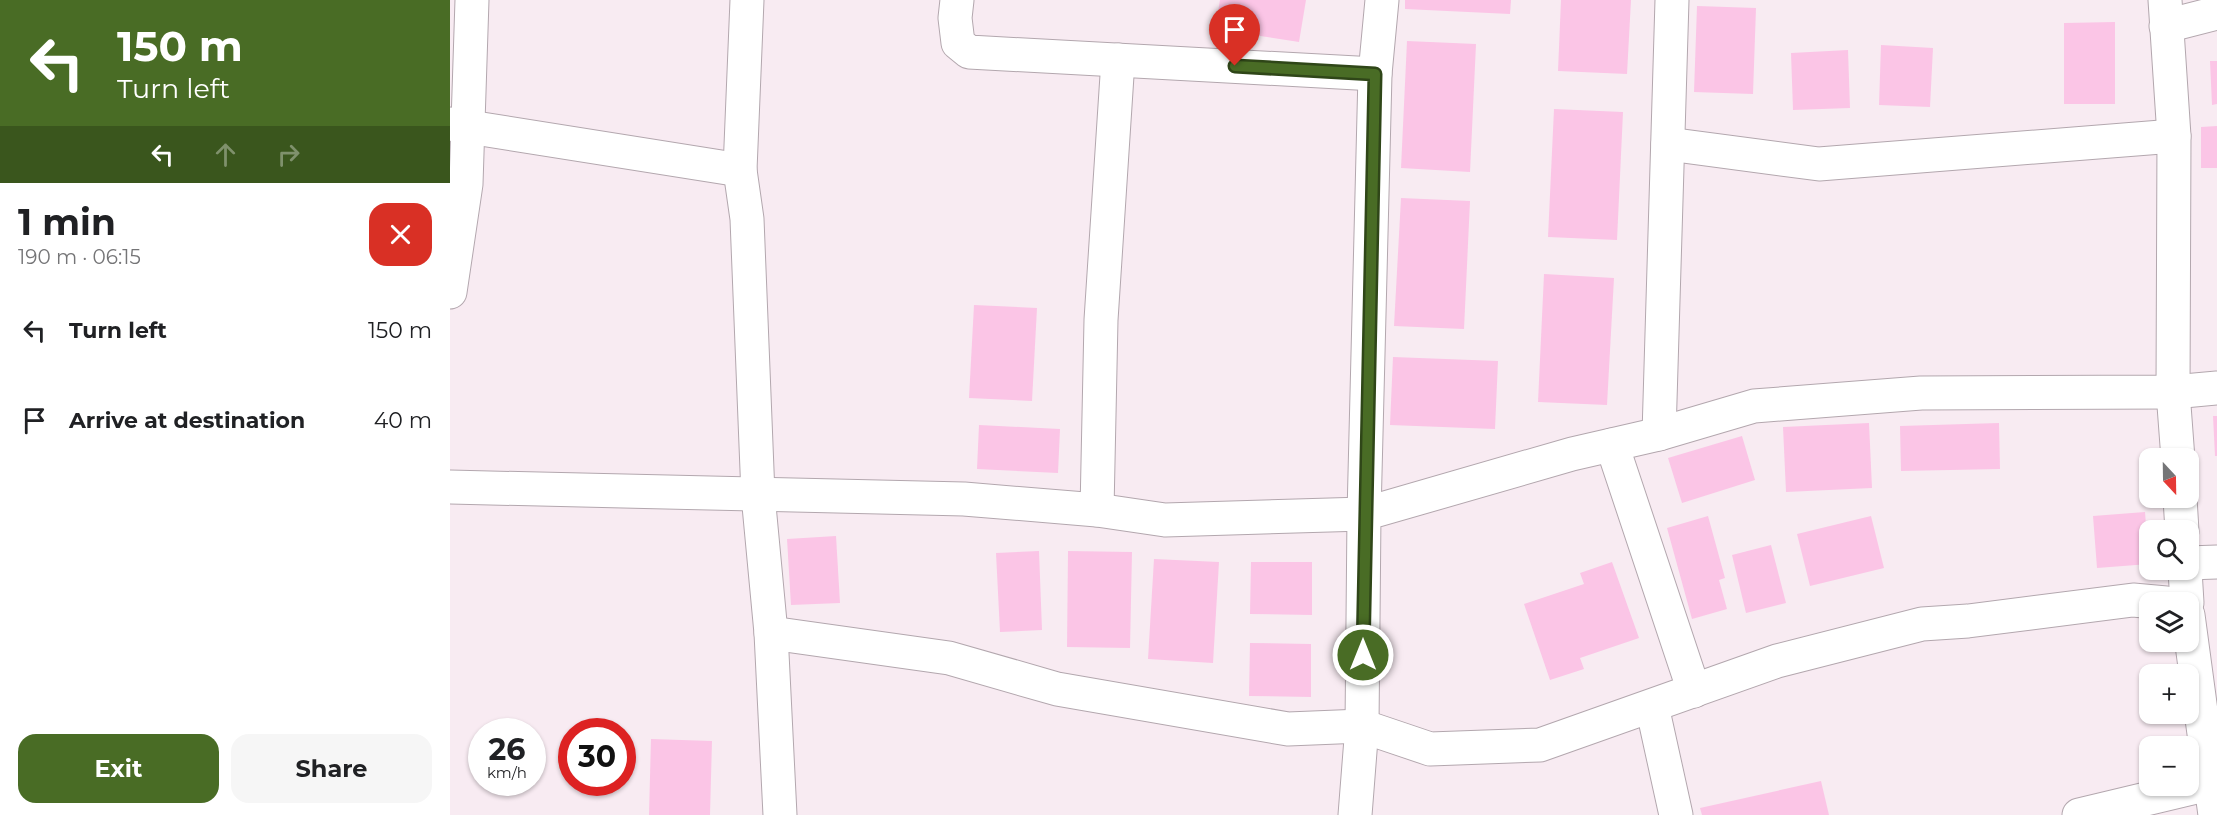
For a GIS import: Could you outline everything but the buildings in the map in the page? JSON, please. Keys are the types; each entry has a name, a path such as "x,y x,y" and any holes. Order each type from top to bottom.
{"street":[{"path":"450,292 466,184 459,126 472,0"},
{"path":"747,0 740,170 747,219 758,495 771,633 780,815"},
{"path":"957,0 955,18 958,43 969,52 1375,74"},
{"path":"1355,815 1362,726 1364,514 1375,74 1382,0"},
{"path":"1659,434 1672,0"},
{"path":"2177,448 2173,392 2174,136 2166,13 2217,13"},
{"path":"1098,510 1101,320 1118,60"},
{"path":"459,126 740,170"},
{"path":"1668,144 1819,164 2174,136"},
{"path":"450,487 964,499 1098,510 1165,520 1364,514 1766,405 1921,393 2173,392 2217,388"},
{"path":"1612,445 1694,691"},
{"path":"2199,563 2217,562"},
{"path":"771,633 949,658 1057,689 1288,729 1362,726 1430,749 1540,745 1777,661 1922,624 1968,621 2139,601"},
{"path":"2194,652 2213,782 2215,815"},
{"path":"1652,706 1676,815"},
{"path":"2079,815 2213,782"}],"route":[{"path":"1235,66 1375,74 1364,514 1363,655"}]}
